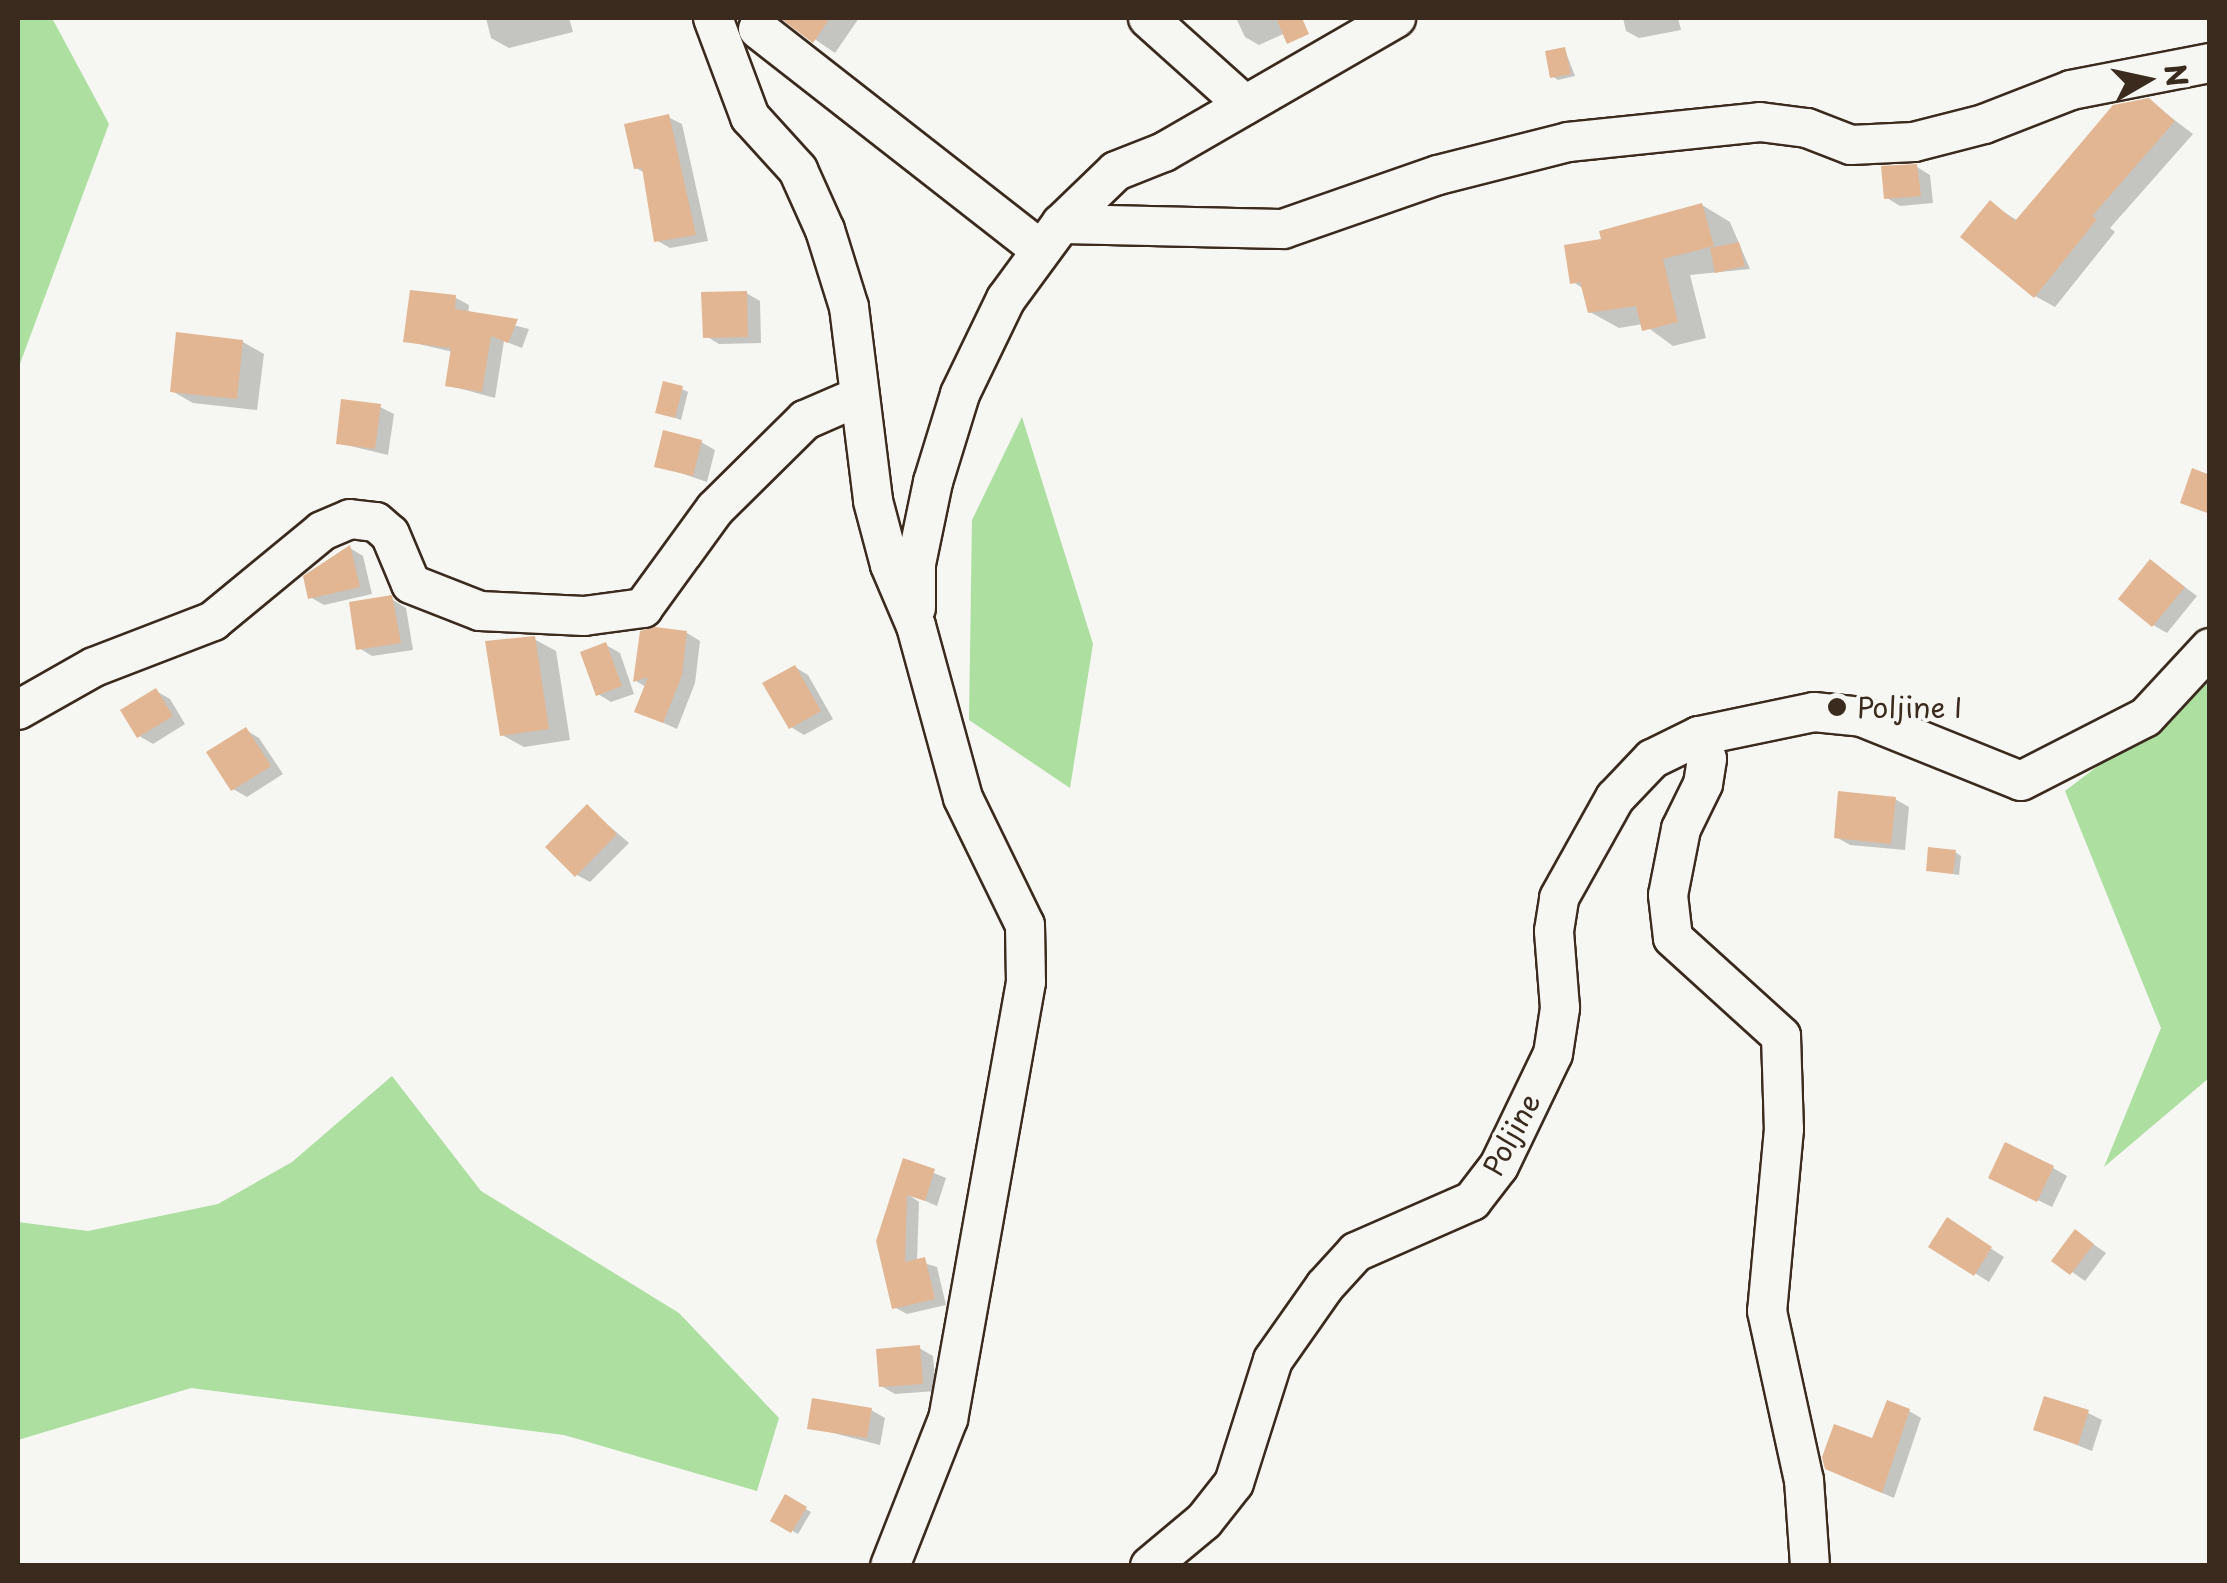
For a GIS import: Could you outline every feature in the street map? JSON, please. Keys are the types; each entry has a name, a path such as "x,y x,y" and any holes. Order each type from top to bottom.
{"street":[{"path":"713,18 750,117 798,170 825,230 849,307 872,501 916,626 964,798 1024,926 1026,982 948,1419 890,1566"},
{"path":"1148,18 1245,105"},
{"path":"916,626 916,564 960,394 1006,299 1051,237 1116,171 1164,152 1396,18"},
{"path":"758,29 1051,237 1283,229 1438,176 1568,142 1760,122 1808,128 1851,145 1914,142 1984,124 2071,90 2210,63"},
{"path":"18,710 94,667 213,620 322,530 350,519 376,522 390,534 410,584 480,611 584,616 643,608 716,509 805,420 858,398"},
{"name":"Poljine","path":"1150,1566 1204,1521 1234,1483 1272,1360 1325,1286 1356,1252 1472,1201 1498,1166 1552,1054 1560,1008 1554,930 1560,898 1615,798 1652,758 1699,736 1781,714 1862,717 2021,781 2146,717 2210,648"},
{"path":"1699,736 1706,759 1703,784 1681,828 1668,895 1671,924 1673,938 1781,1036 1784,1129 1767,1311 1804,1480 1810,1566"},
{"path":"1200,1566 1204,1521"}],"green space":[{"path":"18,18 52,18 109,124 18,369"},
{"path":"1022,417 1093,644 1070,788 969,720 972,520"},
{"path":"2209,681 2209,1078 2104,1167 2161,1028 2065,791"},
{"path":"392,1076 481,1191 679,1313 779,1418 757,1491 564,1435 191,1388 18,1440 18,1222 88,1231 218,1204 292,1162"}],"building":[{"path":"780,18 830,18 813,43"},
{"path":"1276,18 1302,18 1309,34 1287,44"},
{"path":"1565,47 1571,74 1550,78 1545,51"},
{"path":"2149,98 2175,121 2092,216 2097,219 2034,298 1960,237 1990,200 2015,221 2113,105"},
{"path":"669,114 696,235 654,242 642,168 634,169 624,124"},
{"path":"1917,164 1921,196 1884,199 1881,166"},
{"path":"1702,203 1714,246 1663,259 1678,322 1642,331 1636,306 1588,313 1580,282 1570,284 1564,245 1601,239 1599,231"},
{"path":"1739,242 1745,266 1715,273 1710,248"},
{"path":"410,290 456,295 455,309 518,319 508,343 491,336 482,392 445,386 451,348 403,342"},
{"path":"747,291 748,337 703,338 701,292"},
{"path":"176,332 243,340 237,399 170,392"},
{"path":"663,381 683,386 675,418 655,413"},
{"path":"341,399 381,404 375,449 336,444"},
{"path":"663,430 702,440 693,476 654,467"},
{"path":"2192,468 2210,475 2210,514 2180,503"},
{"path":"350,545 360,587 308,599 303,576"},
{"path":"2150,559 2185,587 2152,627 2118,599"},
{"path":"392,595 401,643 356,650 349,602"},
{"path":"655,627 687,631 682,675 663,723 634,712 648,677 633,682 640,631"},
{"path":"535,636 549,729 500,736 485,641"},
{"path":"606,642 622,686 596,696 580,652"},
{"path":"795,665 821,711 789,729 762,683"},
{"path":"156,688 173,716 137,738 120,710"},
{"path":"246,727 271,766 231,791 206,752"},
{"path":"1838,791 1896,797 1891,844 1834,838"},
{"path":"587,804 617,834 575,877 545,847"},
{"path":"1928,847 1956,850 1953,874 1926,871"},
{"path":"2005,1142 2054,1166 2037,1202 1988,1178"},
{"path":"903,1158 935,1169 925,1201 907,1195 905,1262 925,1257 935,1299 892,1309 876,1241"},
{"path":"1947,1217 1992,1247 1974,1276 1928,1247"},
{"path":"2075,1229 2094,1244 2070,1275 2051,1261"},
{"path":"920,1345 923,1384 879,1387 876,1349"},
{"path":"2044,1396 2089,1410 2078,1445 2033,1430"},
{"path":"812,1398 872,1408 867,1438 807,1429"},
{"path":"1887,1400 1910,1409 1882,1493 1825,1469 1822,1457 1834,1424 1872,1438"},
{"path":"785,1494 807,1507 791,1533 770,1521"}],"place":[{"name":"Poljine I","path":"1837,707"}]}
